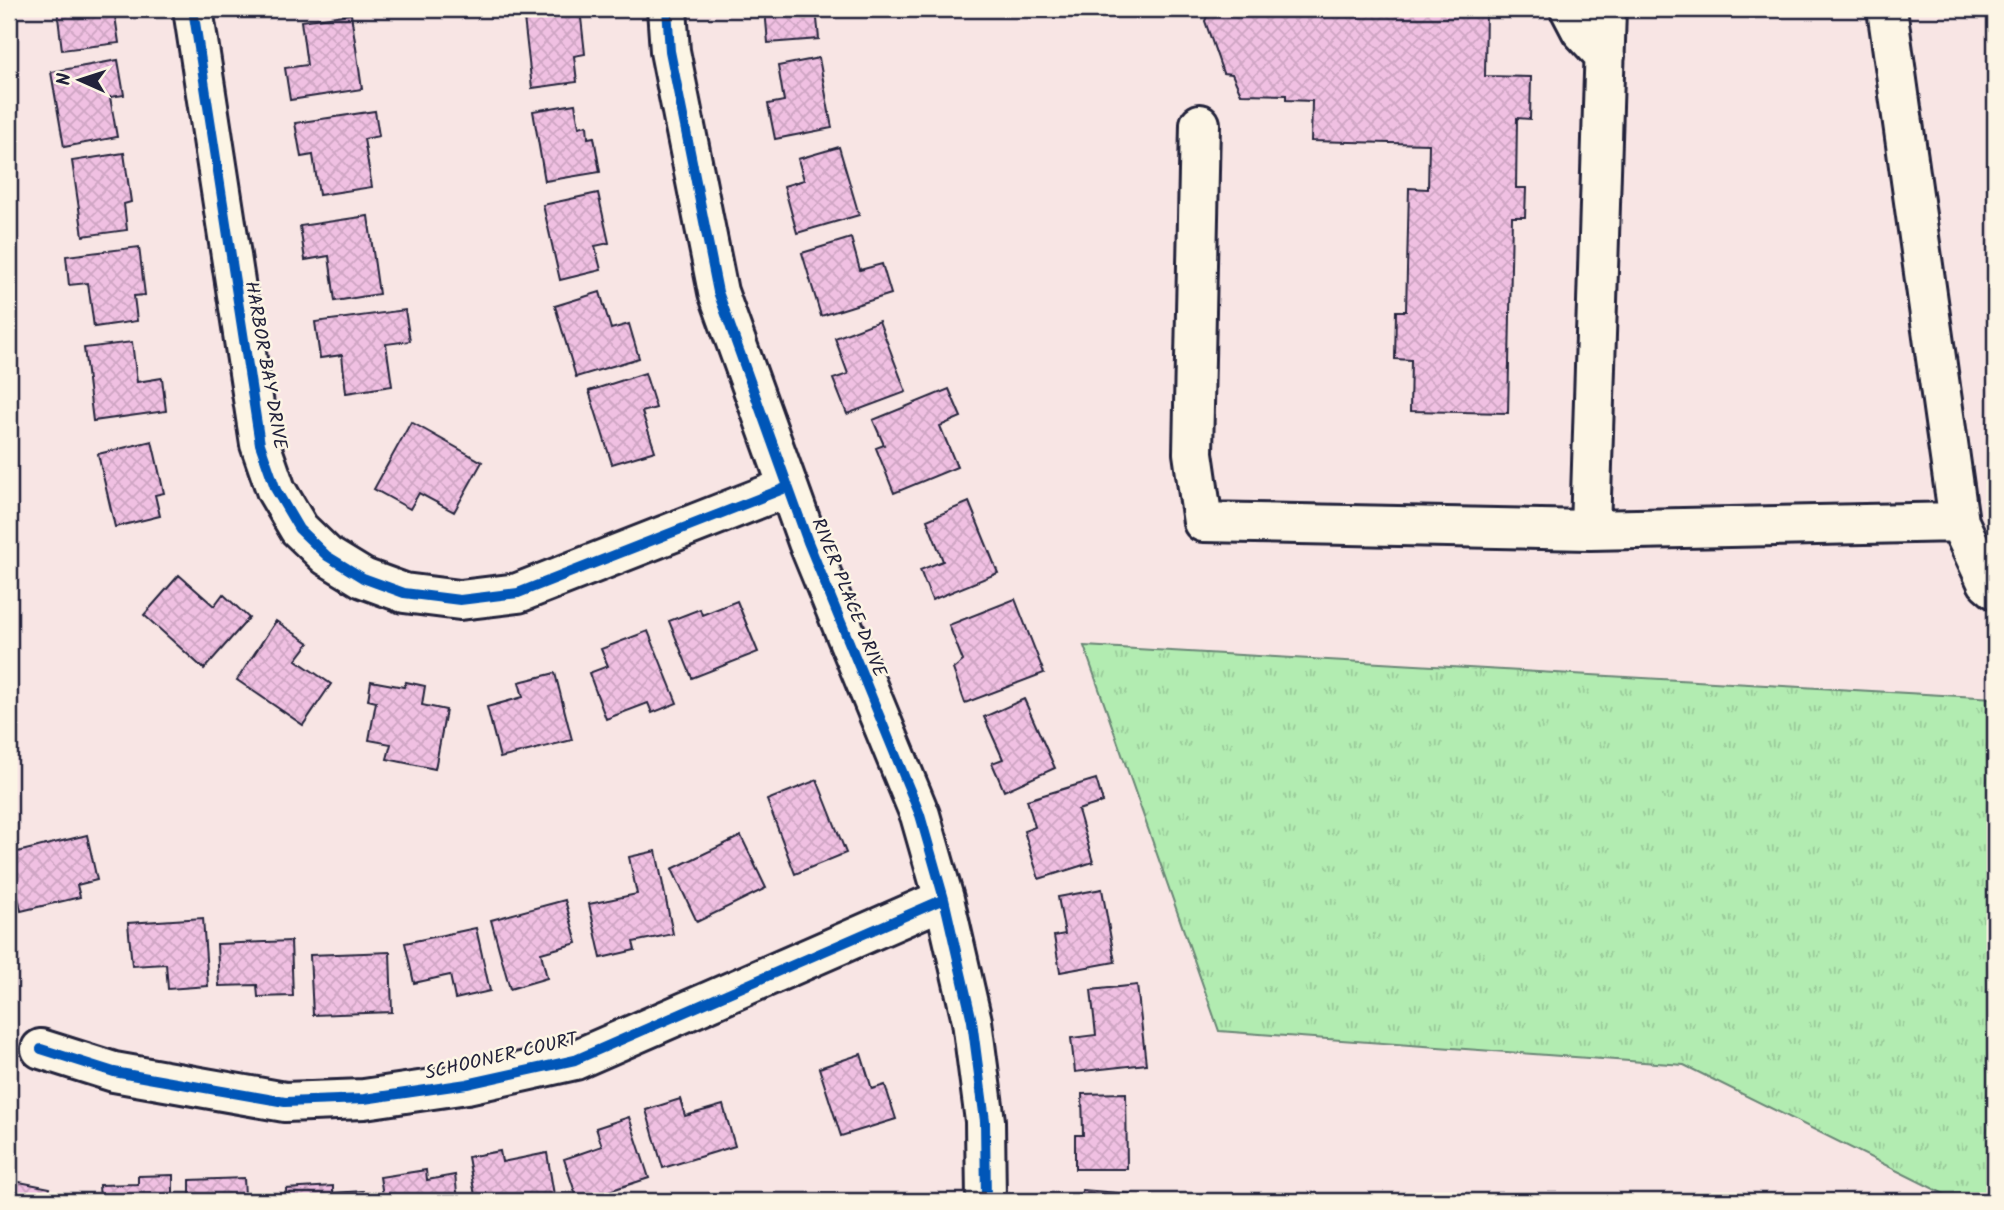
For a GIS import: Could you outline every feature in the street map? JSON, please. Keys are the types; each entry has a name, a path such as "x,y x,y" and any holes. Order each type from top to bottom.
{"street":[{"name":"HARBOR BAY DRIVE","path":"193,9 260,444 276,490 299,529 327,556 363,578 404,593 460,600 518,593 788,487"},
{"name":"RIVER PLACE DRIVE","path":"667,9 670,51 718,292 808,542 920,815 944,899 972,1021 985,1121 986,1201"},
{"path":"1570,9 1581,30 1605,56"},
{"path":"1590,530 1606,9"},
{"path":"1887,9 1959,522 1987,582 1995,589"},
{"path":"1200,124 1193,453 1203,522 1590,530 1959,522"},
{"name":"SCHOONER COURT","path":"41,1049 114,1072 285,1102 363,1099 467,1084 575,1060 944,899"}],"green space":[{"path":"1084,646 1995,698 1995,1201 1958,1201 1684,1065 1219,1031"}],"building":[{"path":"57,9 114,9 119,43 62,50"},
{"path":"523,9 580,9 585,54 574,56 577,82 532,88"},
{"path":"765,9 816,9 819,39 768,43"},
{"path":"1210,9 1486,9 1485,76 1531,77 1530,119 1517,118 1516,188 1526,188 1525,217 1512,217 1508,413 1410,411 1411,360 1395,359 1396,311 1406,311 1409,188 1428,189 1429,144 1311,141 1312,101 1286,100 1286,95 1241,94 1232,74 1223,73 1205,21"},
{"path":"351,14 362,89 290,100 285,68 307,65 301,21"},
{"path":"819,58 832,128 775,139 768,104 784,101 778,66"},
{"path":"118,60 124,95 110,97 117,137 64,147 51,72"},
{"path":"575,104 579,127 587,125 588,138 594,137 600,172 545,181 533,111"},
{"path":"375,111 379,136 364,139 372,187 319,195 313,155 301,157 295,123"},
{"path":"839,147 859,215 797,233 784,186 804,180 798,159"},
{"path":"124,153 131,202 124,204 127,230 83,236 72,161"},
{"path":"598,193 609,243 595,246 601,270 560,280 543,205"},
{"path":"368,216 379,294 335,301 329,256 305,260 300,226"},
{"path":"851,238 860,270 882,264 891,294 821,316 802,253"},
{"path":"139,247 145,295 134,296 137,321 94,327 88,283 69,285 66,256"},
{"path":"600,292 611,329 629,324 639,358 576,377 555,306"},
{"path":"405,310 410,341 386,344 392,386 346,393 342,355 320,358 315,322"},
{"path":"879,321 906,392 847,414 833,379 848,374 835,338"},
{"path":"132,342 137,382 162,378 166,411 93,421 84,348"},
{"path":"645,373 656,408 642,412 655,451 612,464 589,391"},
{"path":"949,389 961,417 940,426 957,467 894,493 876,448 884,445 873,420"},
{"path":"411,422 482,462 454,512 419,493 410,509 374,489"},
{"path":"152,441 164,493 155,495 160,516 115,527 98,454"},
{"path":"969,502 998,573 932,600 920,570 943,561 927,520"},
{"path":"179,575 214,606 223,594 249,618 204,669 144,615"},
{"path":"1015,599 1044,673 965,703 953,669 963,661 949,625"},
{"path":"737,601 758,652 692,678 669,621 700,609 702,615"},
{"path":"276,621 309,643 296,660 331,684 303,725 237,680"},
{"path":"648,631 677,703 652,713 648,703 606,719 589,673 608,666 601,649"},
{"path":"555,673 572,740 500,758 487,707 523,697 519,682"},
{"path":"371,681 404,687 406,682 425,686 422,705 446,710 435,769 387,759 391,744 369,740 376,702 368,700"},
{"path":"1024,699 1055,768 1004,791 992,763 1003,759 984,717"},
{"path":"1096,779 1103,802 1078,810 1093,862 1039,879 1024,831 1035,827 1027,800"},
{"path":"817,780 846,853 795,874 767,800"},
{"path":"87,835 97,880 77,885 80,897 21,911 9,854"},
{"path":"741,836 766,888 697,922 672,869"},
{"path":"656,851 673,934 633,942 635,950 601,958 589,904 637,894 629,857"},
{"path":"1102,889 1115,962 1060,972 1054,936 1065,934 1058,897"},
{"path":"565,900 577,943 541,953 547,978 510,989 491,920"},
{"path":"203,918 208,986 168,989 166,964 132,966 128,923"},
{"path":"476,928 490,991 455,999 450,975 414,983 405,943"},
{"path":"291,941 293,996 258,997 257,985 219,986 217,944"},
{"path":"390,952 392,1012 313,1015 310,955"},
{"path":"1137,985 1146,1064 1075,1072 1071,1038 1096,1035 1091,990"},
{"path":"861,1054 872,1089 885,1085 896,1119 841,1136 819,1068"},
{"path":"1126,1093 1127,1169 1075,1169 1075,1135 1083,1135 1082,1094"},
{"path":"680,1099 685,1116 723,1105 735,1146 663,1168 646,1110"},
{"path":"629,1117 649,1178 578,1201 564,1159 602,1146 596,1128"},
{"path":"500,1151 502,1162 547,1153 555,1201 476,1201 468,1157"},
{"path":"426,1170 427,1180 455,1175 458,1201 384,1201 380,1177"},
{"path":"173,1175 173,1201 100,1201 99,1185 138,1184 138,1176"},
{"path":"244,1178 245,1196 264,1195 264,1201 190,1201 190,1180"},
{"path":"9,1180 50,1188 48,1199 59,1201 9,1201"},
{"path":"333,1186 333,1193 363,1191 363,1201 287,1201 286,1189"},
{"path":"1082,1190 1129,1194 1128,1201 1081,1201"}],"cycle path":[{"path":"193,9 260,444 276,490 299,529 327,556 363,578 404,593 460,600 518,593 788,487"},
{"path":"667,9 670,51 718,292 808,542 920,815 944,899 972,1021 985,1121 986,1201"},
{"path":"41,1049 114,1072 285,1102 364,1099 467,1084 575,1060 944,899"}]}
